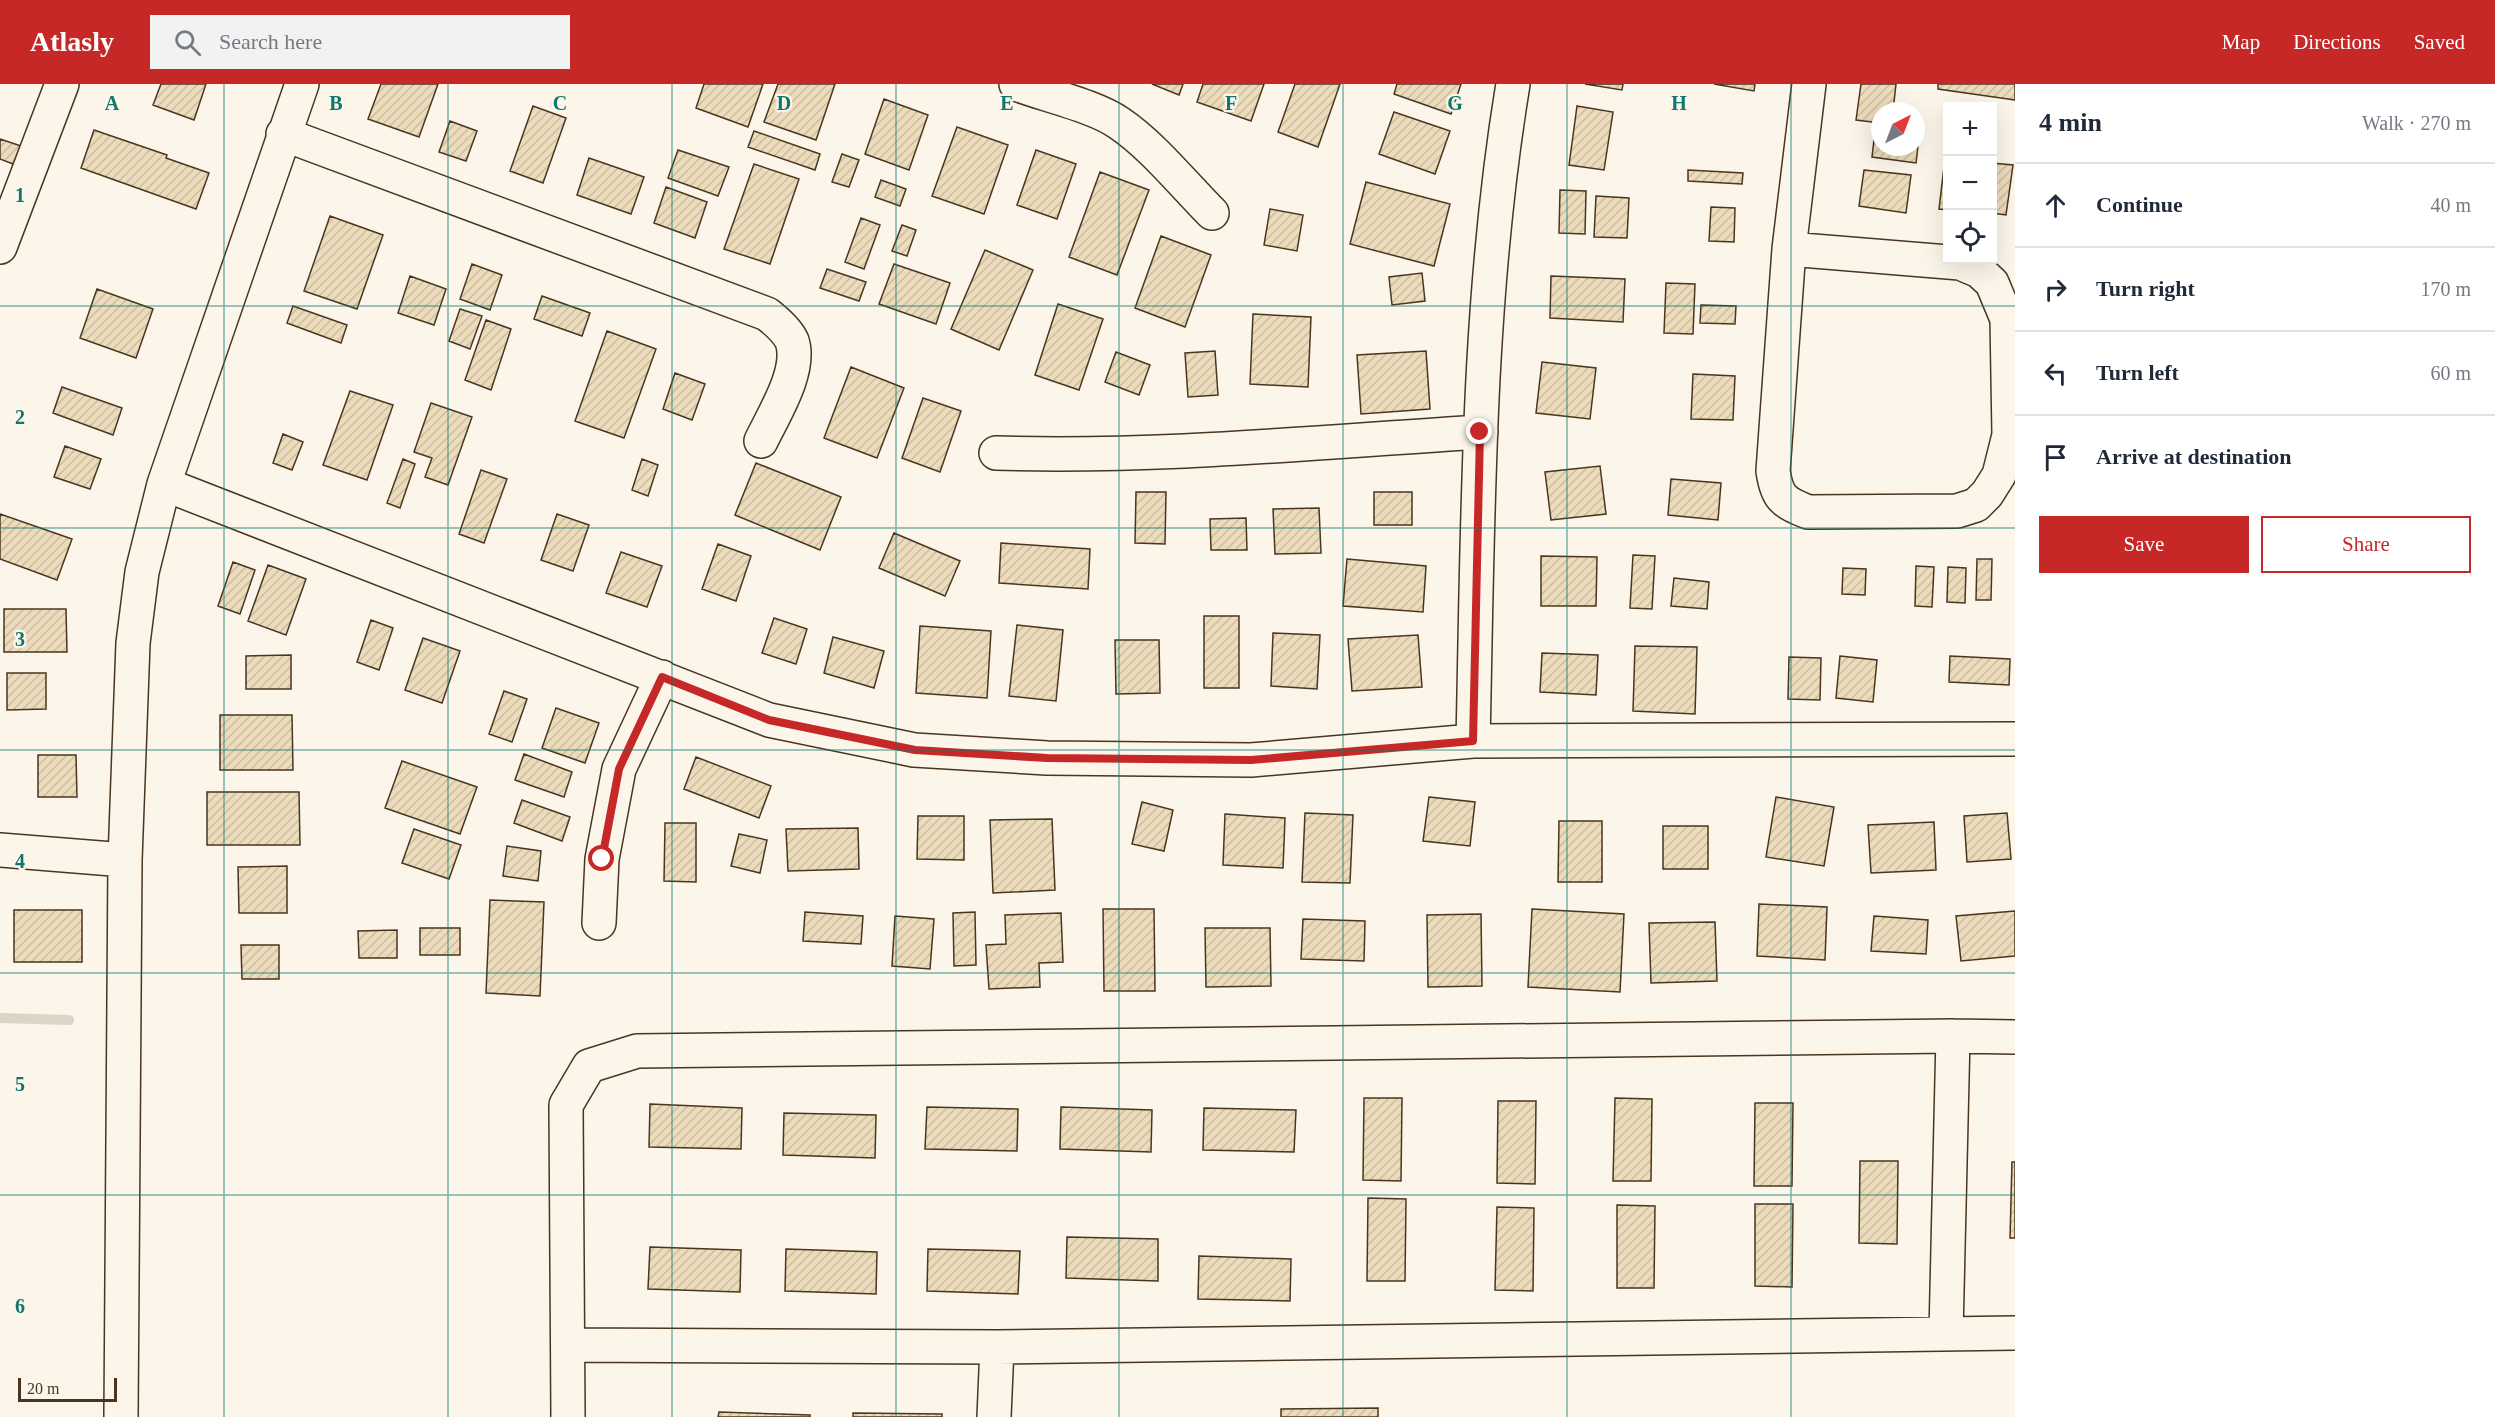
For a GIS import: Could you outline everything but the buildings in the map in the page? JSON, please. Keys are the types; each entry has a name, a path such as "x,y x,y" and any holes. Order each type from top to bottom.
{"street":[{"path":"0,247 62,84"},
{"path":"121,1417 125,860 133,643 142,572 165,484 302,84"},
{"path":"1016,84 1095,111 1118,122 1212,213"},
{"path":"1473,741 1480,432 1490,263 1513,84"},
{"path":"1789,249 1960,264 1980,271 1992,283 2007,319 2009,435 1999,475 1987,494 1976,505 1957,511 1808,512 1789,504 1776,490 1773,471 1789,249 1809,84"},
{"path":"283,134 767,314 780,325 791,340 795,360 791,376 761,441"},
{"path":"996,453 1080,455 1132,453 1480,432"},
{"path":"165,484 769,720 915,750 1047,758 1251,760 1473,741 2015,739"},
{"path":"599,923 602,859 619,769 662,677"},
{"path":"0,850 125,860"},
{"path":"1946,1333 1953,1036"},
{"path":"568,1417 566,1105 589,1066 637,1051 2015,1037"},
{"path":"568,1346 997,1347 2015,1333"},
{"path":"994,1417 997,1347"}],"waterway":[{"path":"0,1018 69,1020"}],"route":[{"path":"602,859 619,769 662,677 769,720 862,741 915,750 1047,758 1251,760 1473,741 1480,432"}]}
